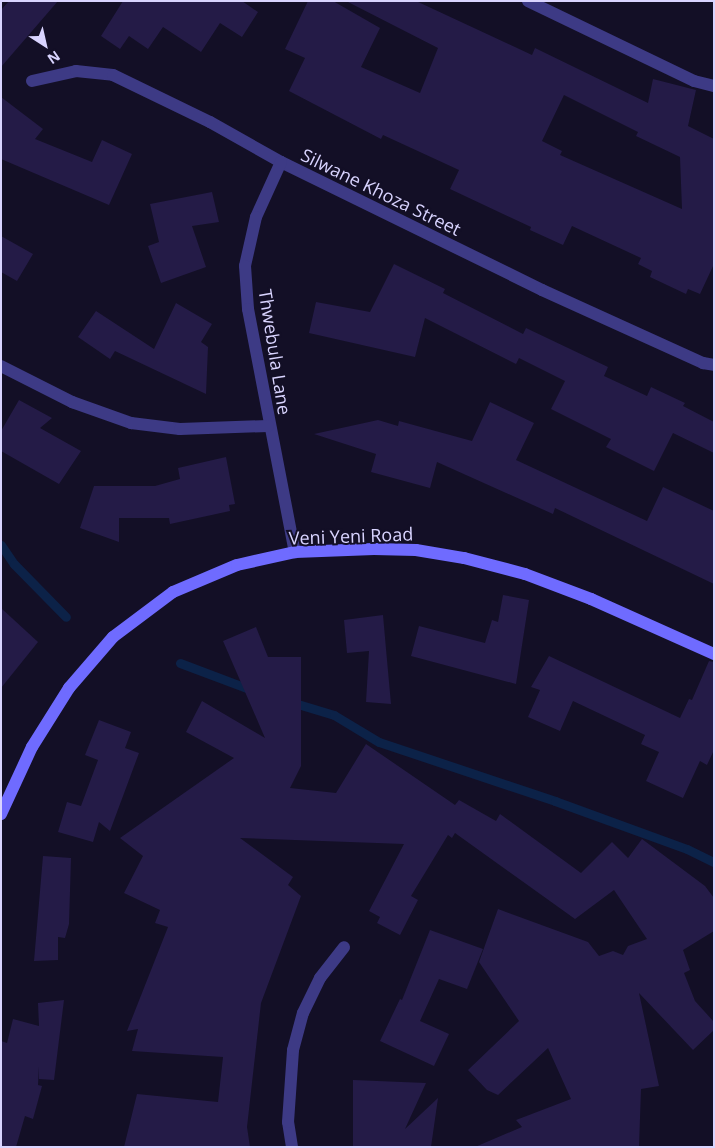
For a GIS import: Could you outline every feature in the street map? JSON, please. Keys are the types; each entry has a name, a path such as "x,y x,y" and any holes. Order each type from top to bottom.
{"street":[{"path":"528,1 694,81 714,86"},
{"name":"Silwane Khoza Street","path":"32,81 76,71 113,75 210,122 281,162 542,290 703,364 714,365"},
{"name":"Thwebula Lane","path":"281,162 256,217 245,266 248,309 268,426 295,552"},
{"path":"1,366 72,402 131,423 180,429 268,426"},
{"name":"Veni Yeni Road","path":"1,814 37,738 69,688 113,637 173,592 237,565 295,552 374,549 416,550 464,558 525,574 591,599 714,654"},
{"path":"292,1147 288,1122 293,1050 303,1013 320,978 344,947"}],"building":[{"path":"9,1 58,1 1,67 1,10"},
{"path":"123,1 242,1 258,12 242,37 220,23 201,52 163,27 148,49 129,36 120,49 101,36"},
{"path":"308,1 333,1 380,28 361,67 420,93 438,48 346,1 416,1 532,55 535,48 648,103 653,79 696,90 688,126 714,139 714,264 700,294 688,289 686,294 650,277 652,271 638,264 641,258 572,226 563,245 530,230 531,227 450,189 459,170 383,135 381,139 289,91 305,58 285,49","holes":["564,95 638,132 636,136 680,157 682,209 560,155 562,151 542,141"]},
{"path":"1,97 43,129 35,139 92,162 102,140 132,154 109,205 1,159"},
{"path":"212,192 219,222 192,226 206,267 161,283 148,246 159,242 150,204"},
{"path":"1,236 33,254 17,281 1,272"},
{"path":"394,264 445,289 443,293 523,334 526,328 608,367 604,376 647,396 651,387 685,403 683,406 714,422 714,453 673,433 654,471 606,447 611,439 551,409 565,381 519,358 516,364 425,318 415,357 309,333 316,302 370,312"},
{"path":"176,303 212,324 201,342 208,347 206,394 115,351 110,359 78,337 96,311 154,349"},
{"path":"19,400 52,418 40,428 81,451 59,484 1,451 1,431"},
{"path":"490,402 534,423 516,460 647,521 663,487 714,511 714,584 555,508 553,514 437,462 430,488 371,472 376,454 314,434 378,420 398,426 399,421 472,441"},
{"path":"226,457 235,504 229,505 230,511 170,524 169,518 119,518 119,542 80,528 94,486 155,486 180,479 178,468"},
{"path":"503,595 529,600 516,684 411,656 419,626 485,643 492,620 498,622"},
{"path":"1,608 38,642 1,688"},
{"path":"383,615 391,704 366,702 369,651 347,653 344,620"},
{"path":"256,627 268,657 301,657 301,766 290,788 336,793 366,744 455,805 459,800 496,821 500,814 581,873 612,842 628,858 642,839 705,886 714,898 714,931 683,950 690,970 684,973 695,1001 714,1022 714,1030 693,1050 639,993 659,1086 641,1089 639,1147 475,1147 522,1127 516,1120 571,1099 548,1048 498,1095 487,1090 468,1070 519,1021 479,962 498,909 588,942 599,956 613,951 623,955 628,946 647,939 614,890 575,919 455,833 452,838 448,835 411,896 418,900 400,935 377,923 380,917 369,911 404,844 240,838 293,877 288,885 301,896 261,1003 247,1127 250,1147 124,1147 137,1094 218,1102 223,1057 132,1051 138,1029 127,1031 168,927 155,923 160,910 124,893 143,856 120,838 234,758 186,732 202,701 265,738 223,641"},
{"path":"549,656 680,718 689,699 692,700 709,661 714,662 714,750 707,765 700,761 683,798 646,781 659,752 641,744 645,735 573,701 560,731 528,717 540,690 531,687"},
{"path":"99,720 131,732 125,748 139,753 110,831 99,822 93,842 58,832 67,802 81,806 98,760 85,755"},
{"path":"43,856 71,858 69,924 65,938 58,937 58,960 34,961"},
{"path":"430,930 483,949 467,989 439,979 420,1021 449,1034 434,1066 380,1041 400,999 402,1000"},
{"path":"64,1000 54,1080 39,1079 39,1066 38,1085 42,1086 33,1119 25,1116 16,1147 1,1147 1,1041 7,1043 13,1019 39,1026 38,1003"},
{"path":"353,1080 426,1083 405,1129 438,1098 431,1147 353,1147"}],"waterway":[{"path":"1,545 14,564 66,617"},
{"path":"180,663 252,690"},
{"path":"291,702 334,715 379,742 555,801 687,849 714,862"}]}
